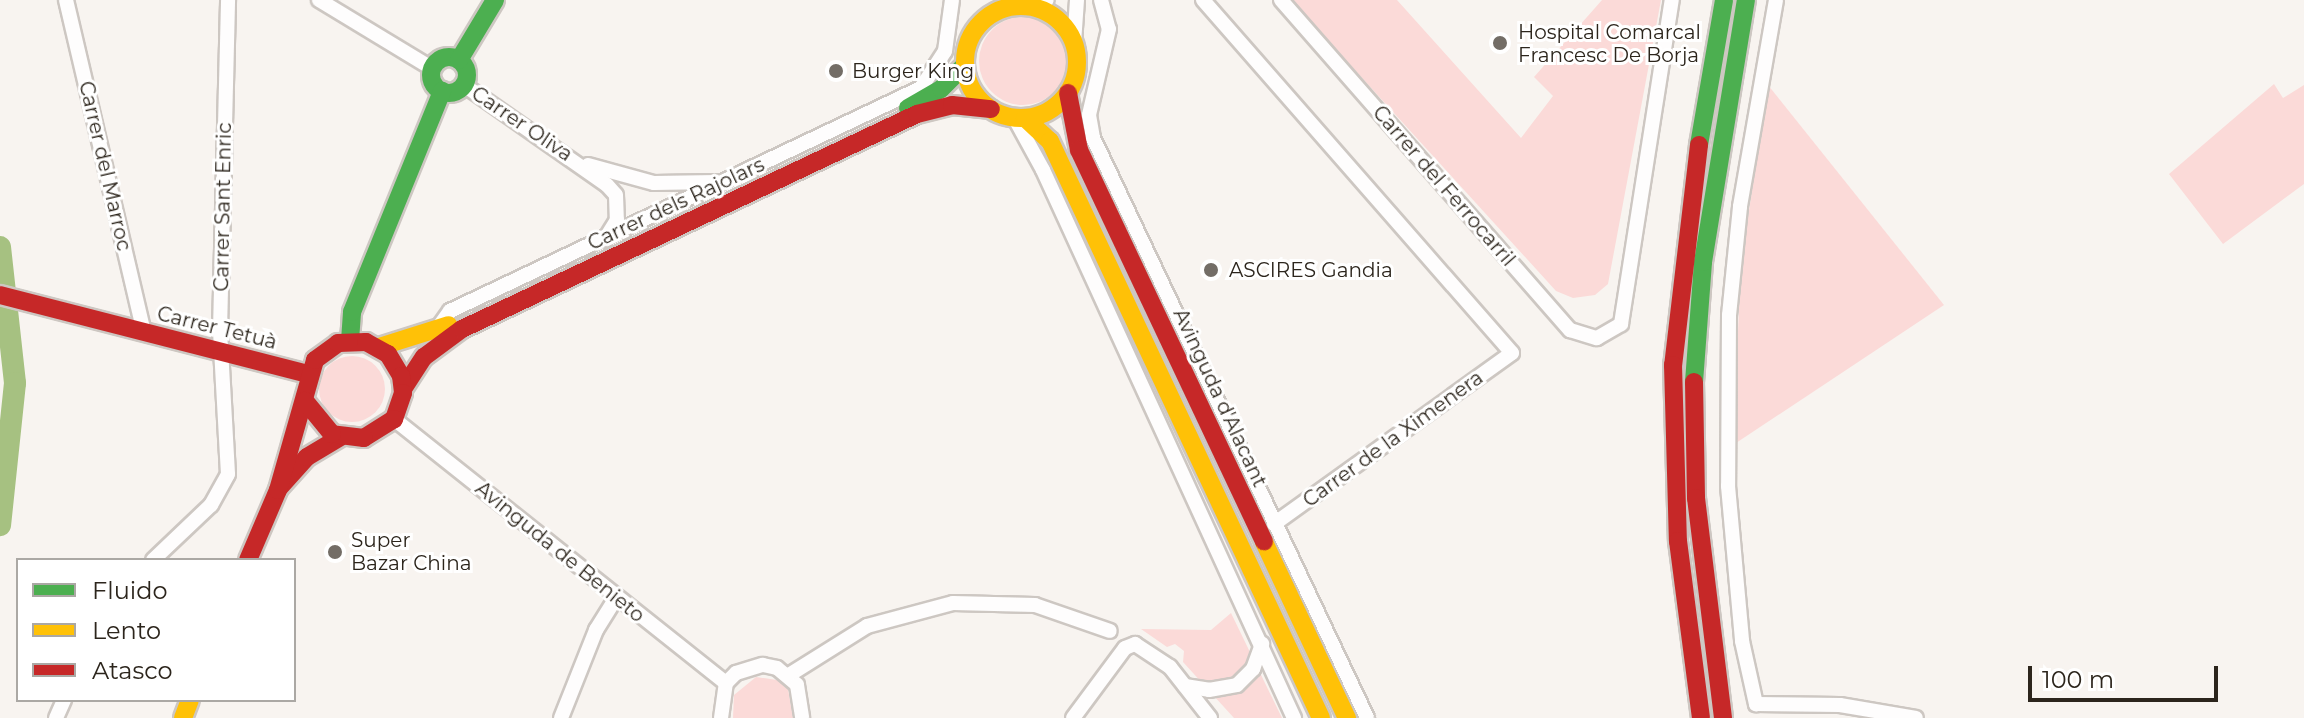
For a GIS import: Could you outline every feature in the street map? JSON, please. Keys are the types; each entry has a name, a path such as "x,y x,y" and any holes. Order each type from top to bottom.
{"main road":[{"path":"459,60 495,0"},
{"path":"979,0 965,65 973,90 991,109 1019,118 1050,141 1321,718"},
{"path":"1701,718 1677,527 1673,365 1688,212 1722,0"},
{"path":"1723,718 1697,513 1694,356 1703,262 1746,0"},
{"path":"974,32 995,13 1030,4 1059,21 1074,43 1077,69 1068,93 1042,114 1019,118"},
{"path":"442,91 434,84 433,69 441,59 459,60"},
{"path":"442,91 464,85 467,73 459,60"},
{"name":"Carrer dels Rajolars","path":"379,347 434,332 923,102 965,65"},
{"path":"350,341 352,312 442,91"},
{"name":"Avinguda d'Alacant","path":"1068,93 1079,150 1347,718"},
{"name":"Carrer dels Rajolars","path":"403,389 424,357 462,329 917,114 952,105 991,109"},
{"name":"Carrer Tetuà","path":"0,295 308,374"},
{"path":"249,558 278,490 305,401 308,374 325,350 350,341 379,347 396,364 403,389 394,419 364,438 340,437 322,427 305,401"},
{"path":"278,490 307,457 340,437"}],"street":[{"name":"Carrer del Marroc","path":"66,0 144,332"},
{"name":"Carrer Sant Enric","path":"155,558 211,505 226,481 230,462 221,350 228,0"},
{"path":"319,0 433,69"},
{"path":"434,332 450,311 743,175 921,88 945,51 952,0"},
{"path":"1074,43 1077,0"},
{"name":"Avinguda d'Alacant","path":"1101,0 1109,29 1089,115 1099,152 1367,718"},
{"name":"Carrer de la Ximenera","path":"1203,0 1512,353 1274,524"},
{"name":"Carrer del Ferrocarril","path":"1281,0 1570,330 1597,338 1621,324 1672,0"},
{"path":"1776,0 1740,207 1729,315 1728,486 1742,641 1756,704 1840,705 1916,718"},
{"name":"Carrer Oliva","path":"464,85 580,163 616,195 617,220 604,240"},
{"path":"1019,118 1294,718"},
{"name":"Carrer Oliva","path":"580,163 682,186 743,175"},
{"name":"Avinguda de Benieto","path":"394,419 726,683"},
{"path":"561,718 596,630 616,598"},
{"path":"789,675 867,626 953,603 1035,605 1110,631"},
{"path":"1185,686 1209,690 1237,685 1253,669 1262,644"},
{"path":"1073,718 1125,648 1144,646 1185,686 1210,718"},
{"path":"721,718 726,683 736,673 763,665 789,675 802,697 802,718"}],"shaded area":[{"path":"1291,0 1397,0 1521,138 1553,96 1534,77 1602,0 1661,0 1608,284 1595,295 1573,298 1556,291"},
{"path":"1023,17 1040,20 1054,30 1064,44 1067,61 1064,78 1054,92 1040,102 1023,105 1006,102 992,92 982,78 979,61 982,44 992,30 1006,20"},
{"path":"2274,84 2283,98 2304,85 2304,184 2223,244 2169,174"},
{"path":"1768,85 1944,305 1733,445 1741,263"},
{"path":"352,356 365,359 375,366 382,376 385,389 382,402 375,412 365,419 352,422 339,419 329,412 322,402 319,389 322,376 329,366 339,359"},
{"path":"1231,613 1282,718 1234,718 1183,662 1184,651 1175,644 1167,647 1141,629 1211,630"},
{"path":"756,677 777,680 788,689 793,718 733,718 734,695"}],"waterway":[{"path":"0,247 15,383 0,525"}],"traffic: fast":[{"path":"459,60 495,0"},
{"path":"1699,145 1724,0"},
{"path":"1694,382 1703,262 1746,0"},
{"path":"449,57 461,63 467,75 461,87 449,93 437,87 431,75 437,63 449,57"},
{"path":"908,108 941,89 965,65"},
{"path":"350,341 352,312 442,91"}],"traffic: slow":[{"path":"1021,6 1042,11 1060,23 1072,41 1077,62 1072,83 1060,101 1042,113 1021,118 1000,113 982,101 970,83 965,62 970,41 982,23 1000,11 1021,6"},
{"path":"1025,118 1050,141 1321,718"},
{"path":"379,347 449,325"},
{"path":"1264,542 1347,718"},
{"path":"183,718 189,702"}],"traffic: jam":[{"path":"1068,93 1079,150 1264,542"},
{"path":"403,389 424,357 462,329 917,114 952,105 991,109"},
{"path":"1699,145 1673,365 1678,541 1701,718"},
{"path":"0,295 308,374"},
{"path":"249,558 278,490 315,360 338,343 366,342 388,354 401,376 403,393 394,419 364,438 332,434 305,401"},
{"path":"1694,382 1696,498 1723,718"},
{"path":"280,487 307,457 340,437"}],"place":[{"name":"Hospital Comarcal Francesc De Borja","path":"1500,43"},
{"name":"Burger King","path":"836,71"},
{"name":"ASCIRES Gandia","path":"1211,270"},
{"name":"Super Bazar China","path":"335,552"}]}
